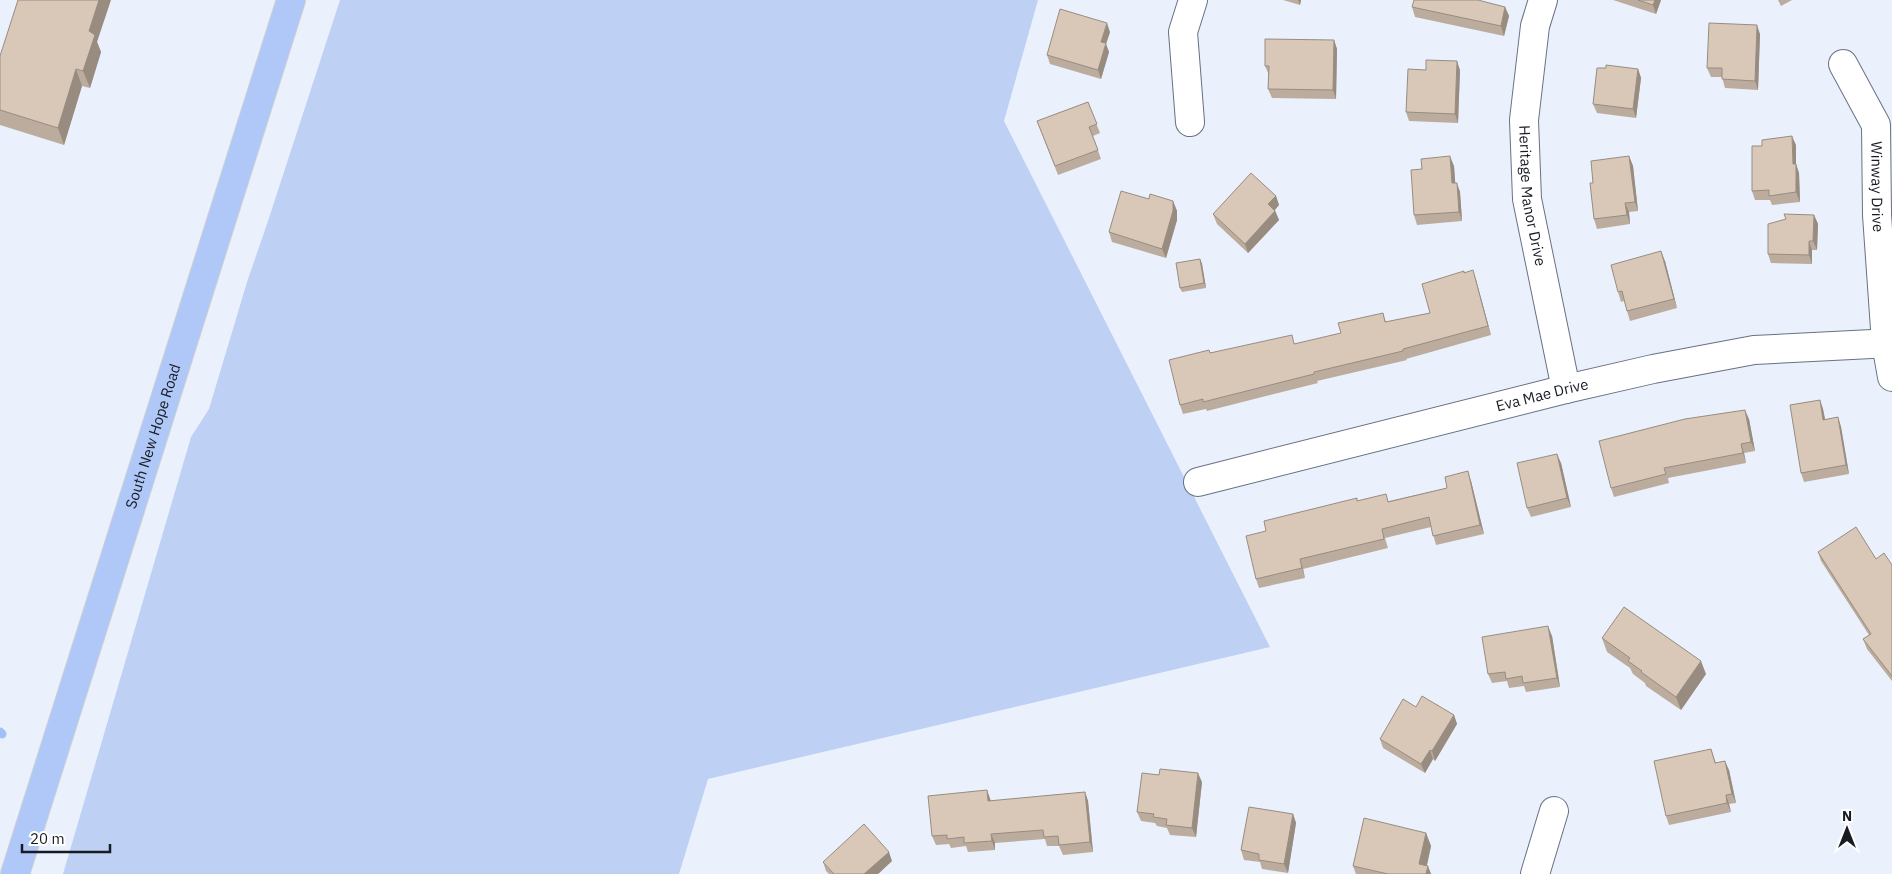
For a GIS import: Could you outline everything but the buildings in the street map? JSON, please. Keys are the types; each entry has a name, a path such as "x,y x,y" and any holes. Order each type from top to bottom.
{"main road":[{"name":"South New Hope Road","path":"15,874 291,0"}],"street":[{"path":"1190,122 1183,32 1193,0"},
{"name":"Heritage Manor Drive","path":"1543,0 1535,26 1524,120 1527,199 1566,389"},
{"name":"Winway Drive","path":"1843,64 1876,125 1877,215 1892,377"},
{"name":"Eva Mae Drive","path":"1198,482 1566,389 1653,369 1754,350 1889,343"},
{"path":"1535,874 1554,811"}],"shaded area":[{"path":"340,0 1038,0 1004,121 1270,647 708,779 679,874 63,874 191,437 209,409 247,282"}]}
